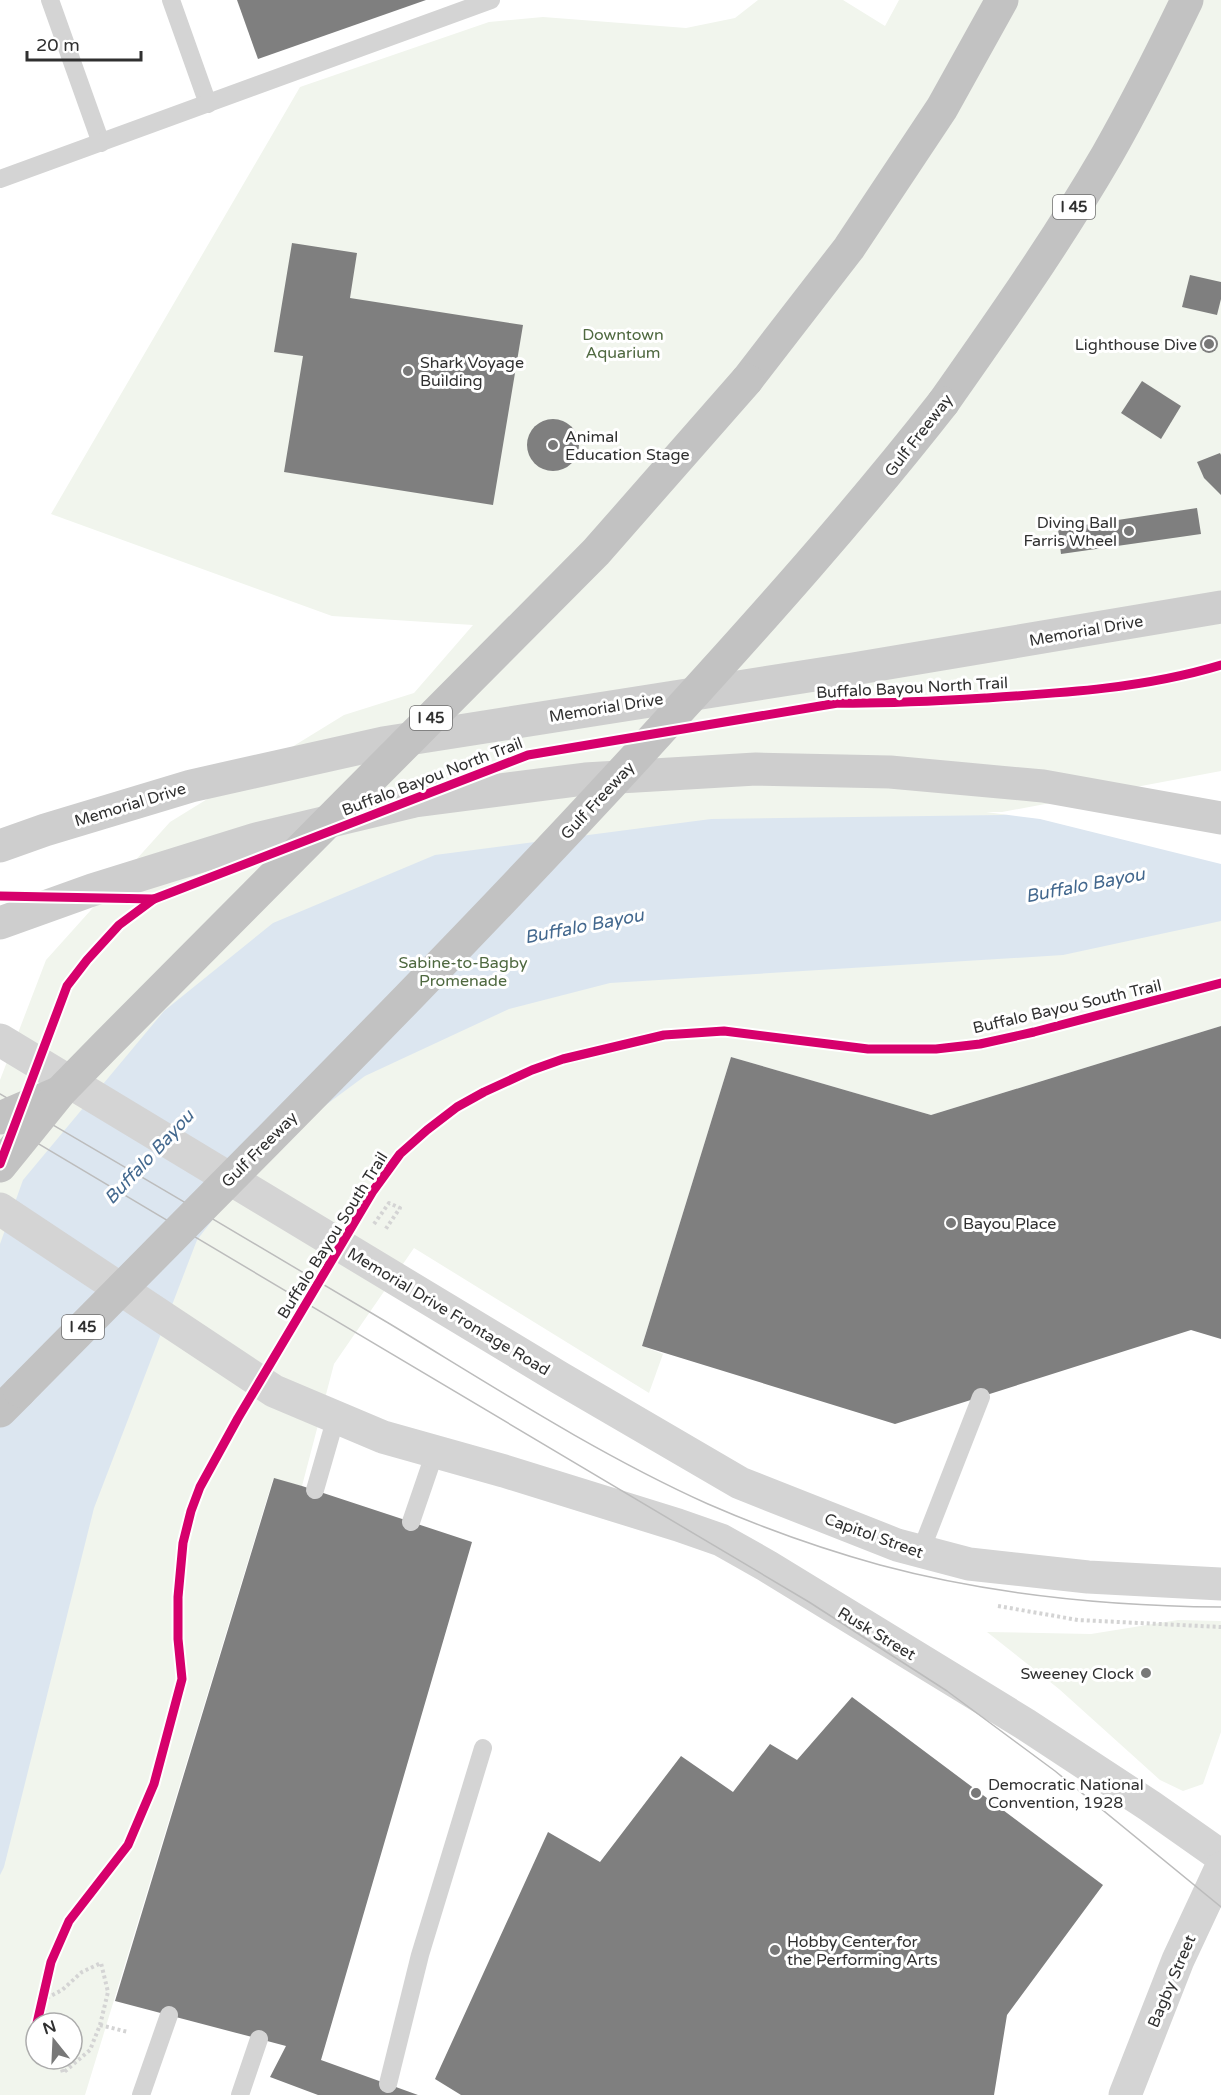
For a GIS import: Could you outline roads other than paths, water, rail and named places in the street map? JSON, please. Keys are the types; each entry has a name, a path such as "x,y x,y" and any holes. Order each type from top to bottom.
{"highway":[{"name":"I 45","path":"0,1166 60,1092 596,552 747,380 849,248 942,108 1002,0"},
{"name":"Gulf Freeway","path":"0,1411 460,944 589,809 781,599 886,475 950,394 1009,310 1056,236 1118,135 1152,73 1187,0"},
{"path":"0,1118 60,1092"}],"main road":[{"name":"Memorial Drive","path":"0,846 191,786 383,743 1221,608"},
{"path":"0,923 92,890 256,839 415,801 585,779 756,769 890,772 1044,786 1221,818"}],"street":[{"name":"Memorial Drive Frontage Road","path":"0,1040 560,1378"},
{"path":"0,1209 273,1391 383,1437 435,1452"},
{"name":"Capitol Street","path":"560,1378 740,1483 920,1553 969,1564 1088,1576 1221,1584"},
{"name":"Rusk Street","path":"435,1452 668,1521 721,1540 1025,1724 1150,1806 1221,1856"},
{"name":"Bagby Street","path":"1125,2095 1178,1960 1221,1868"}],"lane":[{"path":"50,0 101,143"},
{"path":"171,0 208,104"},
{"path":"0,179 491,0"},
{"path":"920,1553 981,1397"},
{"path":"315,1490 336,1418"},
{"path":"411,1522 435,1452"},
{"path":"388,2084 420,1955 483,1748"},
{"path":"141,2095 169,2015"},
{"path":"240,2095 259,2039"}],"water":[{"name":"Buffalo Bayou","path":"1221,774 1221,921 1063,955 610,983 509,1009 365,1076 269,1147 197,1240 94,1508 4,1867 0,1875 0,1244 23,1180 164,1011 273,923 435,855 711,819 1002,815"}],"tram line":[{"path":"0,1094 586,1442 626,1464 729,1513 793,1538 858,1559 964,1584 1092,1601 1221,1607"},
{"path":"0,1121 809,1602 947,1691 1055,1771 1221,1907"}],"place":[{"name":"Lighthouse Dive","path":"1209,344"},
{"name":"Shark Voyage Building","path":"408,371"},
{"name":"Animal Education Stage","path":"553,445"},
{"name":"Diving Ball Farris Wheel","path":"1129,531"},
{"name":"Bayou Place","path":"951,1223"},
{"name":"Sweeney Clock","path":"1146,1673"},
{"name":"Democratic National Convention, 1928","path":"976,1793"},
{"name":"Hobby Center for the Performing Arts","path":"775,1950"}],"park label":[{"name":"Downtown Aquarium","path":"623,343"},
{"name":"Sabine-to-Bagby Promenade","path":"463,971"}]}
